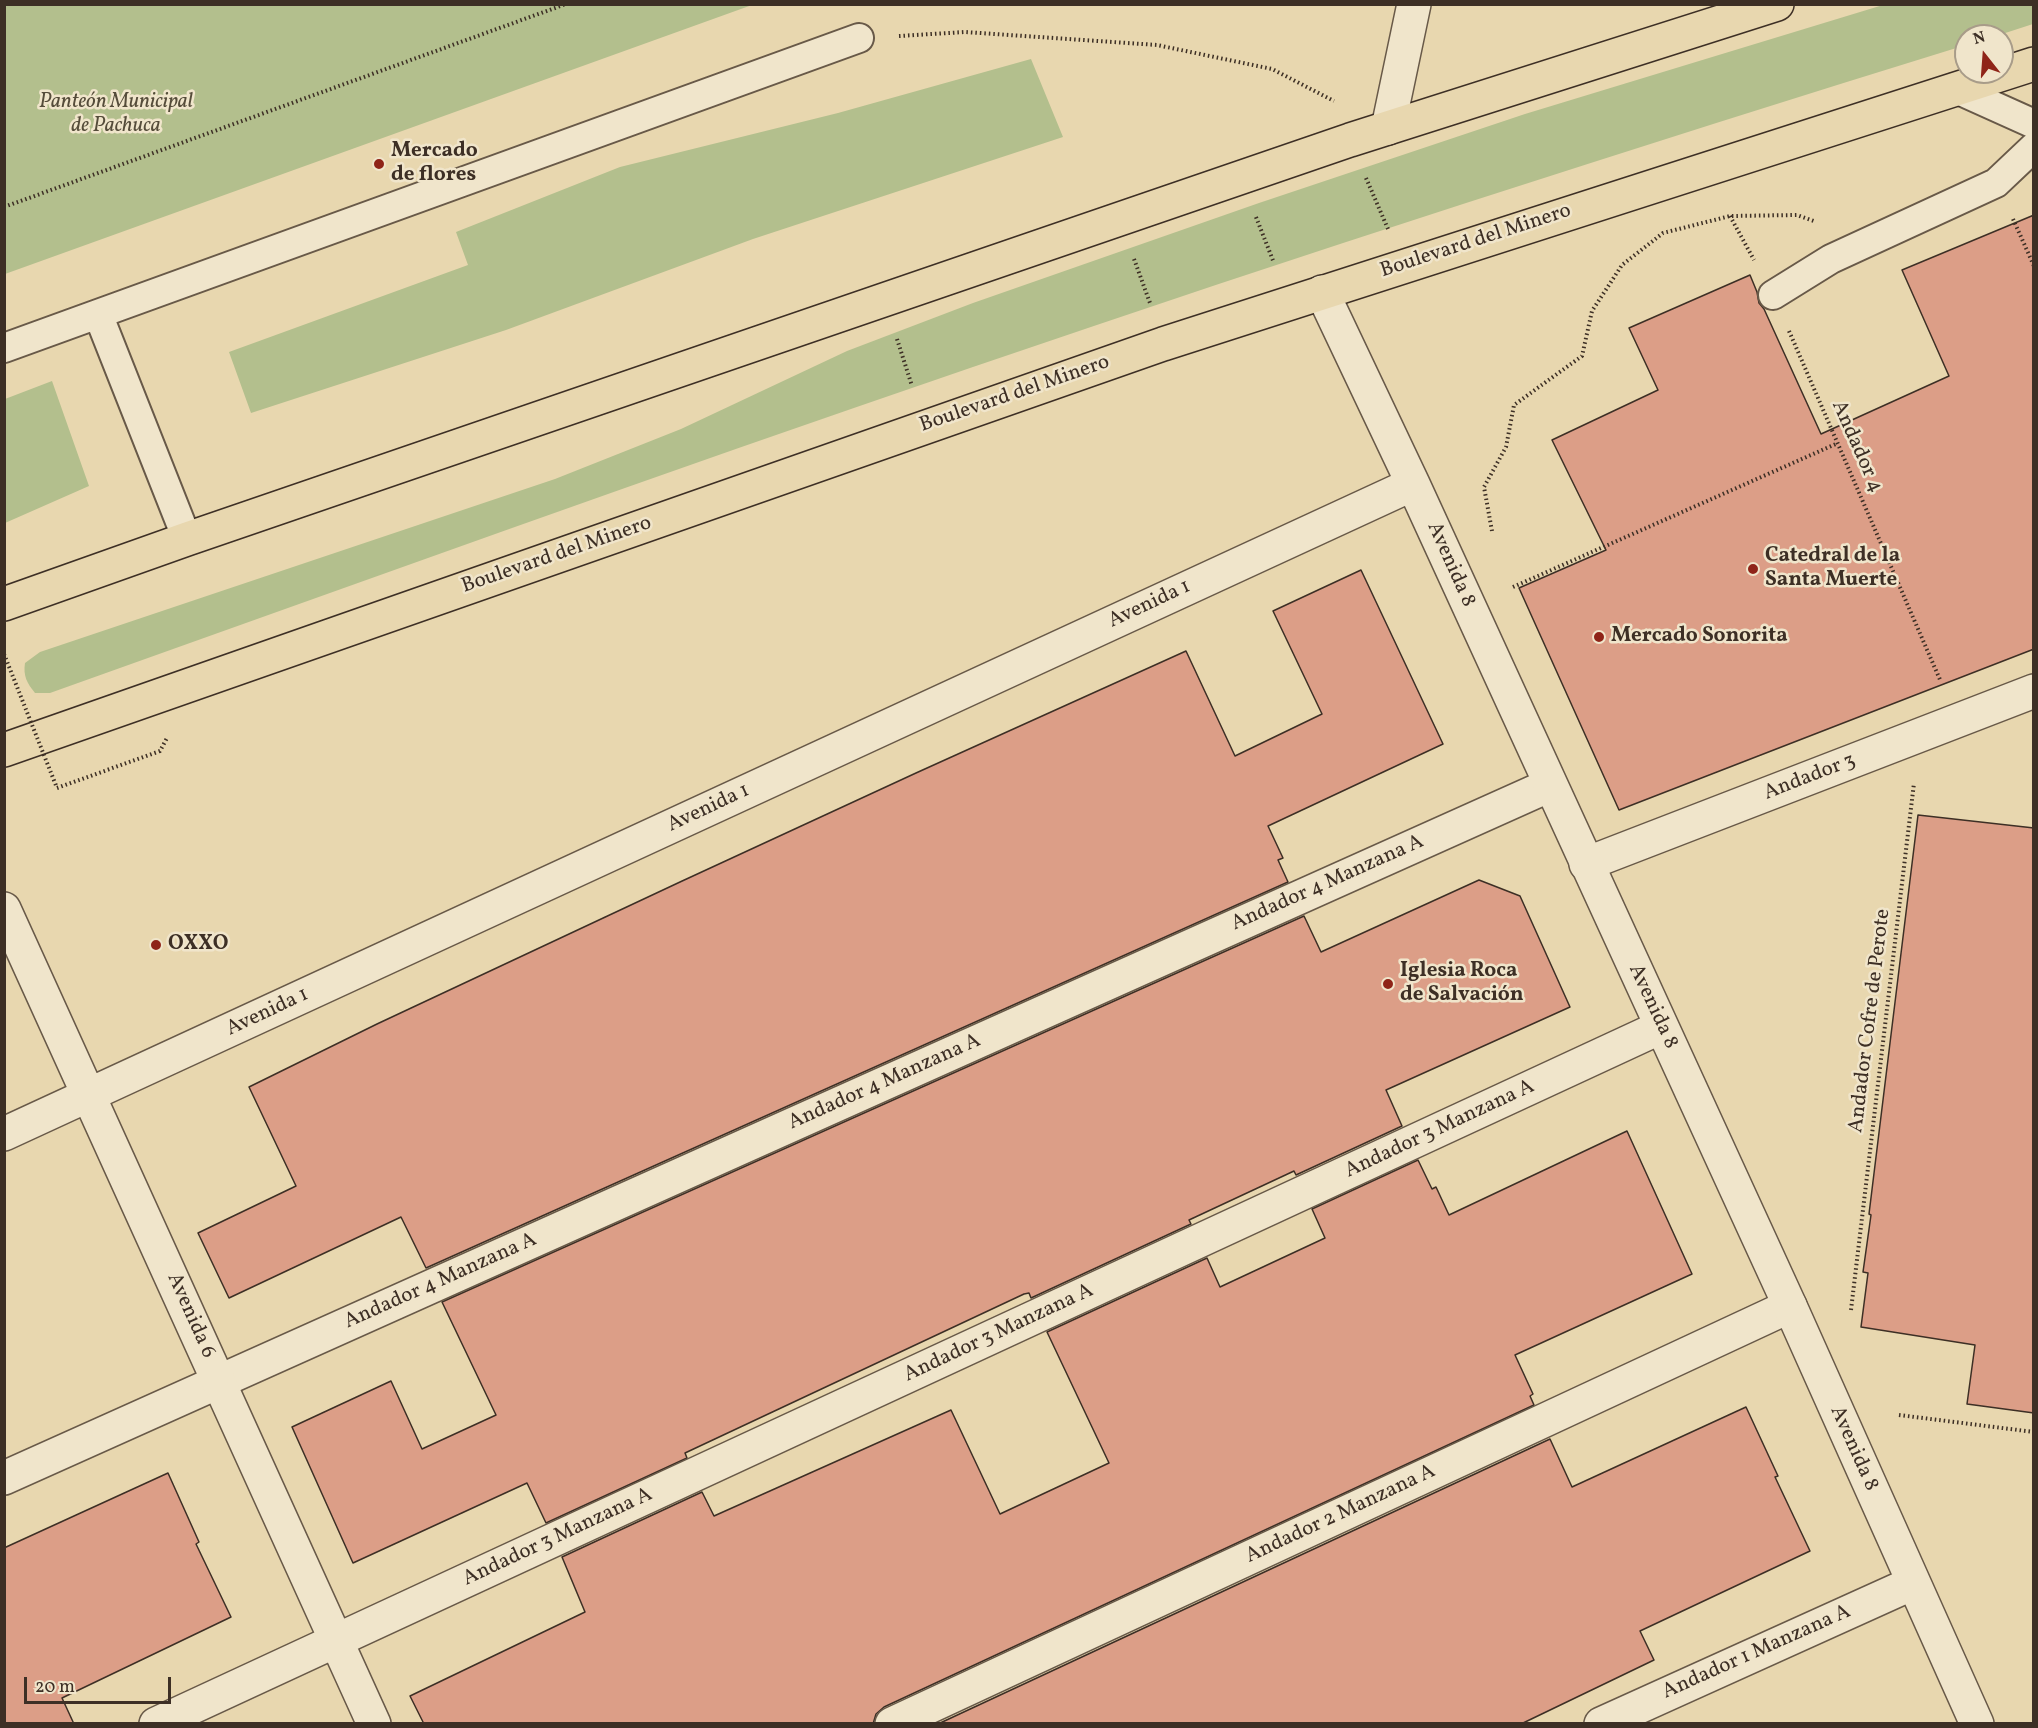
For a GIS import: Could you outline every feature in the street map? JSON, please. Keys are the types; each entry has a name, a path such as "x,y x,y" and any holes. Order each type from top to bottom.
{"main road":[{"path":"4,604 187,539 1350,140 1777,4"},
{"name":"Boulevard del Minero","path":"4,750 1163,344 2034,63"}],"street":[{"path":"1388,128 1414,4"},
{"name":"Avenida 8","path":"1322,292 1413,484 1790,1306 1977,1724"},
{"name":"Avenida 1","path":"4,1134 1413,484"},
{"name":"Andador 3","path":"1586,864 2034,692"},
{"name":"Andador 4 Manzana A","path":"4,1478 1550,785"},
{"name":"Avenida 6","path":"4,909 374,1724"},
{"name":"Andador 3 Manzana A","path":"156,1724 1661,1028"},
{"name":"Andador 2 Manzana A","path":"892,1724 1790,1306"},
{"name":"Andador 1 Manzana A","path":"1601,1724 1913,1583"}],"lane":[{"path":"4,348 860,38"},
{"path":"1954,88 2034,124"},
{"path":"1773,295 1831,259 1996,183 2034,147"},
{"path":"98,314 187,539"}],"path":[{"path":"4,207 566,4"},
{"path":"860,38 965,32 1157,45 1272,69 1388,128"},
{"path":"1350,140 1404,265"},
{"path":"1241,178 1289,303"},
{"path":"1996,183 2034,266"},
{"path":"1492,531 1484,488 1506,447 1514,405 1582,356 1592,312 1622,265 1663,233 1730,216 1797,216 1872,240"},
{"name":"Andador 4","path":"1730,216 1773,295 1942,682"},
{"path":"1120,219 1163,344"},
{"path":"884,301 926,427"},
{"path":"1514,586 1838,443"},
{"path":"4,654 57,788 160,751"},
{"name":"Andador Cofre de Perote","path":"1851,1310 1918,736"},
{"path":"1899,1415 2034,1432"}],"green space":[{"name":"Panteón Municipal de Pachuca","path":"5,4 752,4 752,5 5,274"},
{"path":"1883,5 2033,5 2033,24 2014,30 2014,24 1954,24 1954,49 1218,284 739,448 50,693 35,693 26,679 25,663 40,652 555,479 681,429 847,351 973,303 1259,203 1525,114"},
{"path":"1031,59 1063,137 753,239 506,330 251,413 229,352 468,265 456,232 620,167 838,113"},
{"path":"52,381 89,486 5,523 5,399"}],"building":[{"path":"2034,215 2034,649 1619,810 1519,588 1606,550 1552,440 1658,390 1629,328 1750,275 1759,303 1764,309 1821,434 1949,376 1902,270"},
{"path":"1361,570 1443,744 1268,826 1283,858 1278,860 1288,882 426,1268 401,1217 229,1298 198,1233 296,1186 249,1087 377,1024 680,882 1186,651 1235,756 1322,714 1273,611"},
{"path":"1918,815 2034,828 2034,1413 1967,1404 1975,1345 1861,1327 1868,1273 1863,1272 1871,1215 1869,1214"},
{"path":"1479,880 1520,896 1570,1007 1386,1090 1402,1126 1296,1175 1294,1171 1189,1220 1191,1224 1031,1298 1029,1293 1024,1294 685,1453 687,1458 546,1523 527,1483 353,1563 292,1427 391,1381 422,1449 496,1415 442,1302 1304,916 1321,952"},
{"path":"1627,1131 1692,1274 1515,1355 1533,1394 1530,1396 1534,1405 884,1707 876,1714 873,1724 424,1724 410,1696 585,1612 562,1557 702,1492 714,1516 951,1410 1000,1514 1109,1463 1047,1332 1207,1258 1220,1287 1325,1238 1312,1209 1418,1160 1432,1189 1436,1187 1449,1215"},
{"path":"1746,1407 1778,1476 1775,1477 1810,1551 1640,1631 1654,1660 1521,1724 938,1724 1550,1439 1572,1487"},
{"path":"168,1473 199,1542 196,1544 231,1617 62,1698 74,1724 4,1724 4,1548"}],"place":[{"name":"Mercado de flores","path":"379,164"},
{"name":"Catedral de la Santa Muerte","path":"1753,569"},
{"name":"Mercado Sonorita","path":"1599,637"},
{"name":"OXXO","path":"156,945"},
{"name":"Iglesia Roca de Salvación","path":"1388,984"}]}
